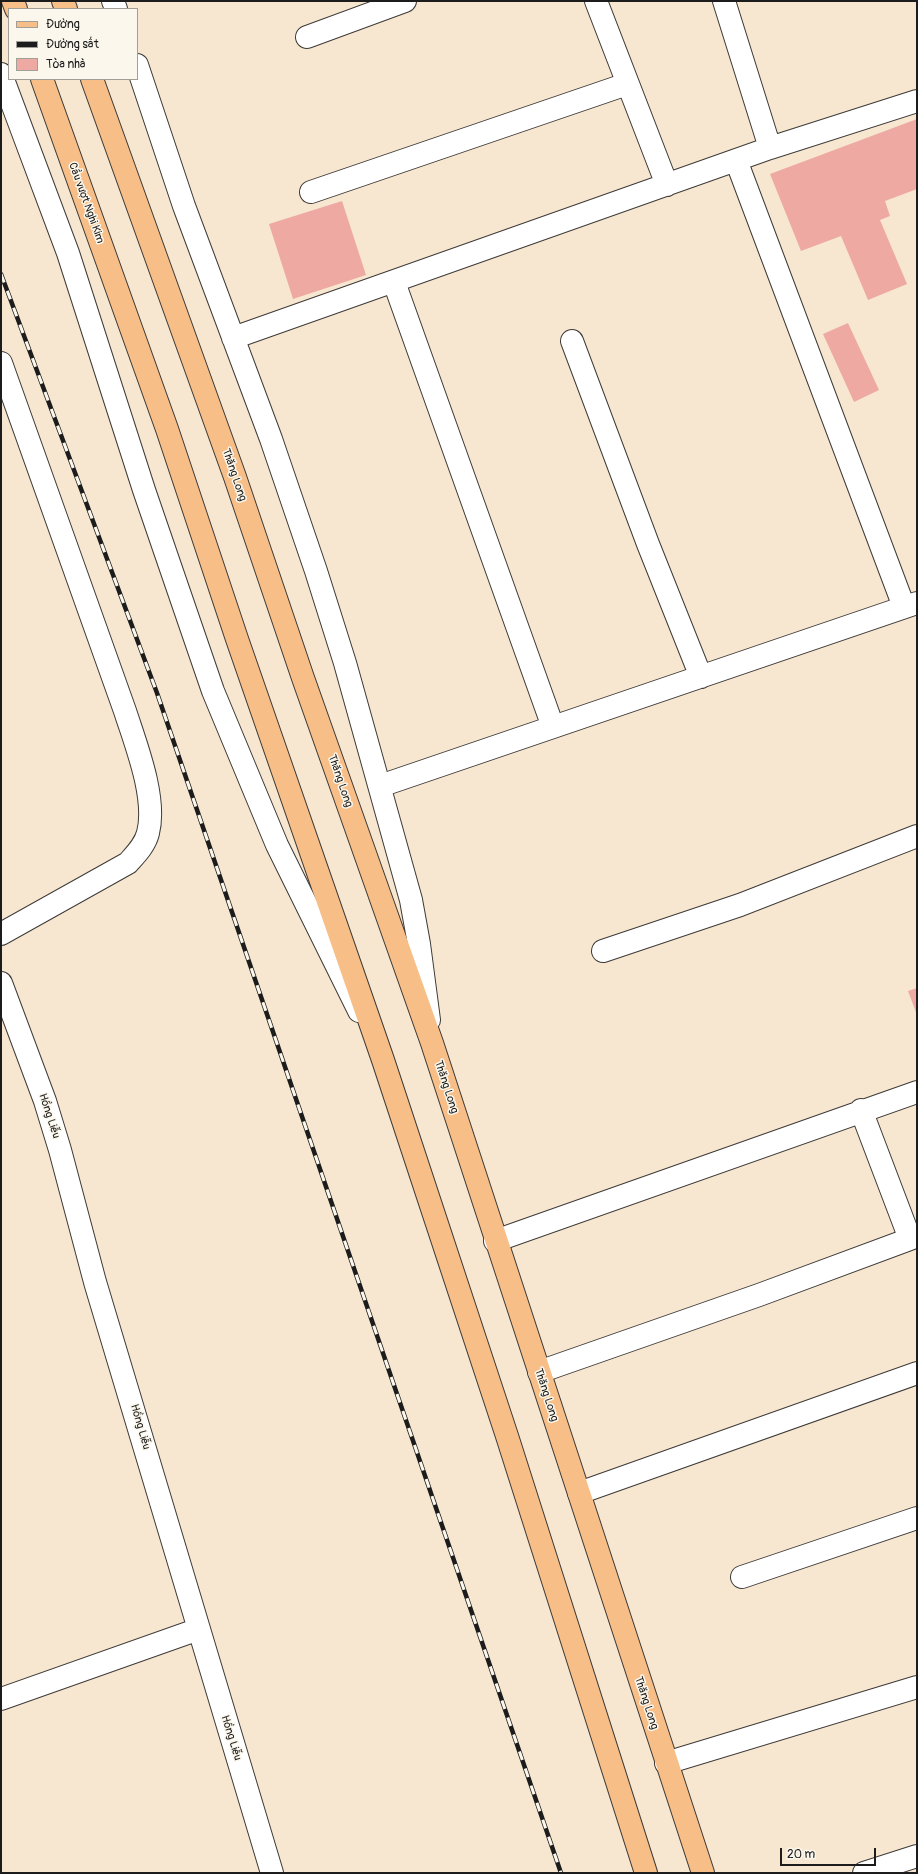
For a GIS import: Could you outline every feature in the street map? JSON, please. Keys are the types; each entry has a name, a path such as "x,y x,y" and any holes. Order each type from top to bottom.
{"main road":[{"name":"Cầu vượt Nghi Kim","path":"42,80 167,429 237,639 383,1060"},
{"name":"Thăng Long","path":"92,80 235,477 303,678 432,1043 495,1241 703,1873"},
{"path":"383,1060 507,1436 646,1873"}],"street":[{"path":"307,37 404,1"},
{"path":"596,1 667,185"},
{"path":"724,1 770,148"},
{"path":"138,68 184,206 271,439 316,571 345,663 411,900 419,944 432,1043"},
{"path":"1,74 68,253 144,490 227,727 277,845 383,1060"},
{"path":"311,192 627,84"},
{"path":"233,338 770,148 917,100"},
{"path":"380,786 910,605 736,160"},
{"path":"394,282 553,727"},
{"path":"572,341 645,536 701,677"},
{"path":"1,363 140,756 150,803 150,819 148,834 140,850 128,864 1,934"},
{"path":"603,951 740,905 917,836"},
{"name":"Hồng Liễu","path":"1,983 45,1101 60,1150 95,1282 272,1873"},
{"path":"495,1241 861,1110 917,1092"},
{"path":"538,1372 759,1295 913,1237 861,1110"},
{"path":"579,1493 917,1373"},
{"path":"742,1577 917,1518"},
{"path":"1,1699 199,1629"},
{"path":"666,1763 917,1686"},
{"path":"864,1873 917,1856"}],"building":[{"path":"917,119 917,189 885,201 890,216 880,220 907,284 868,300 841,236 801,251 770,174"},
{"path":"342,201 366,275 293,299 269,224"},
{"path":"848,323 879,390 854,402 823,334"},
{"path":"917,988 917,1015 908,991"}],"railway":[{"path":"1,274 157,693 561,1873"}]}
